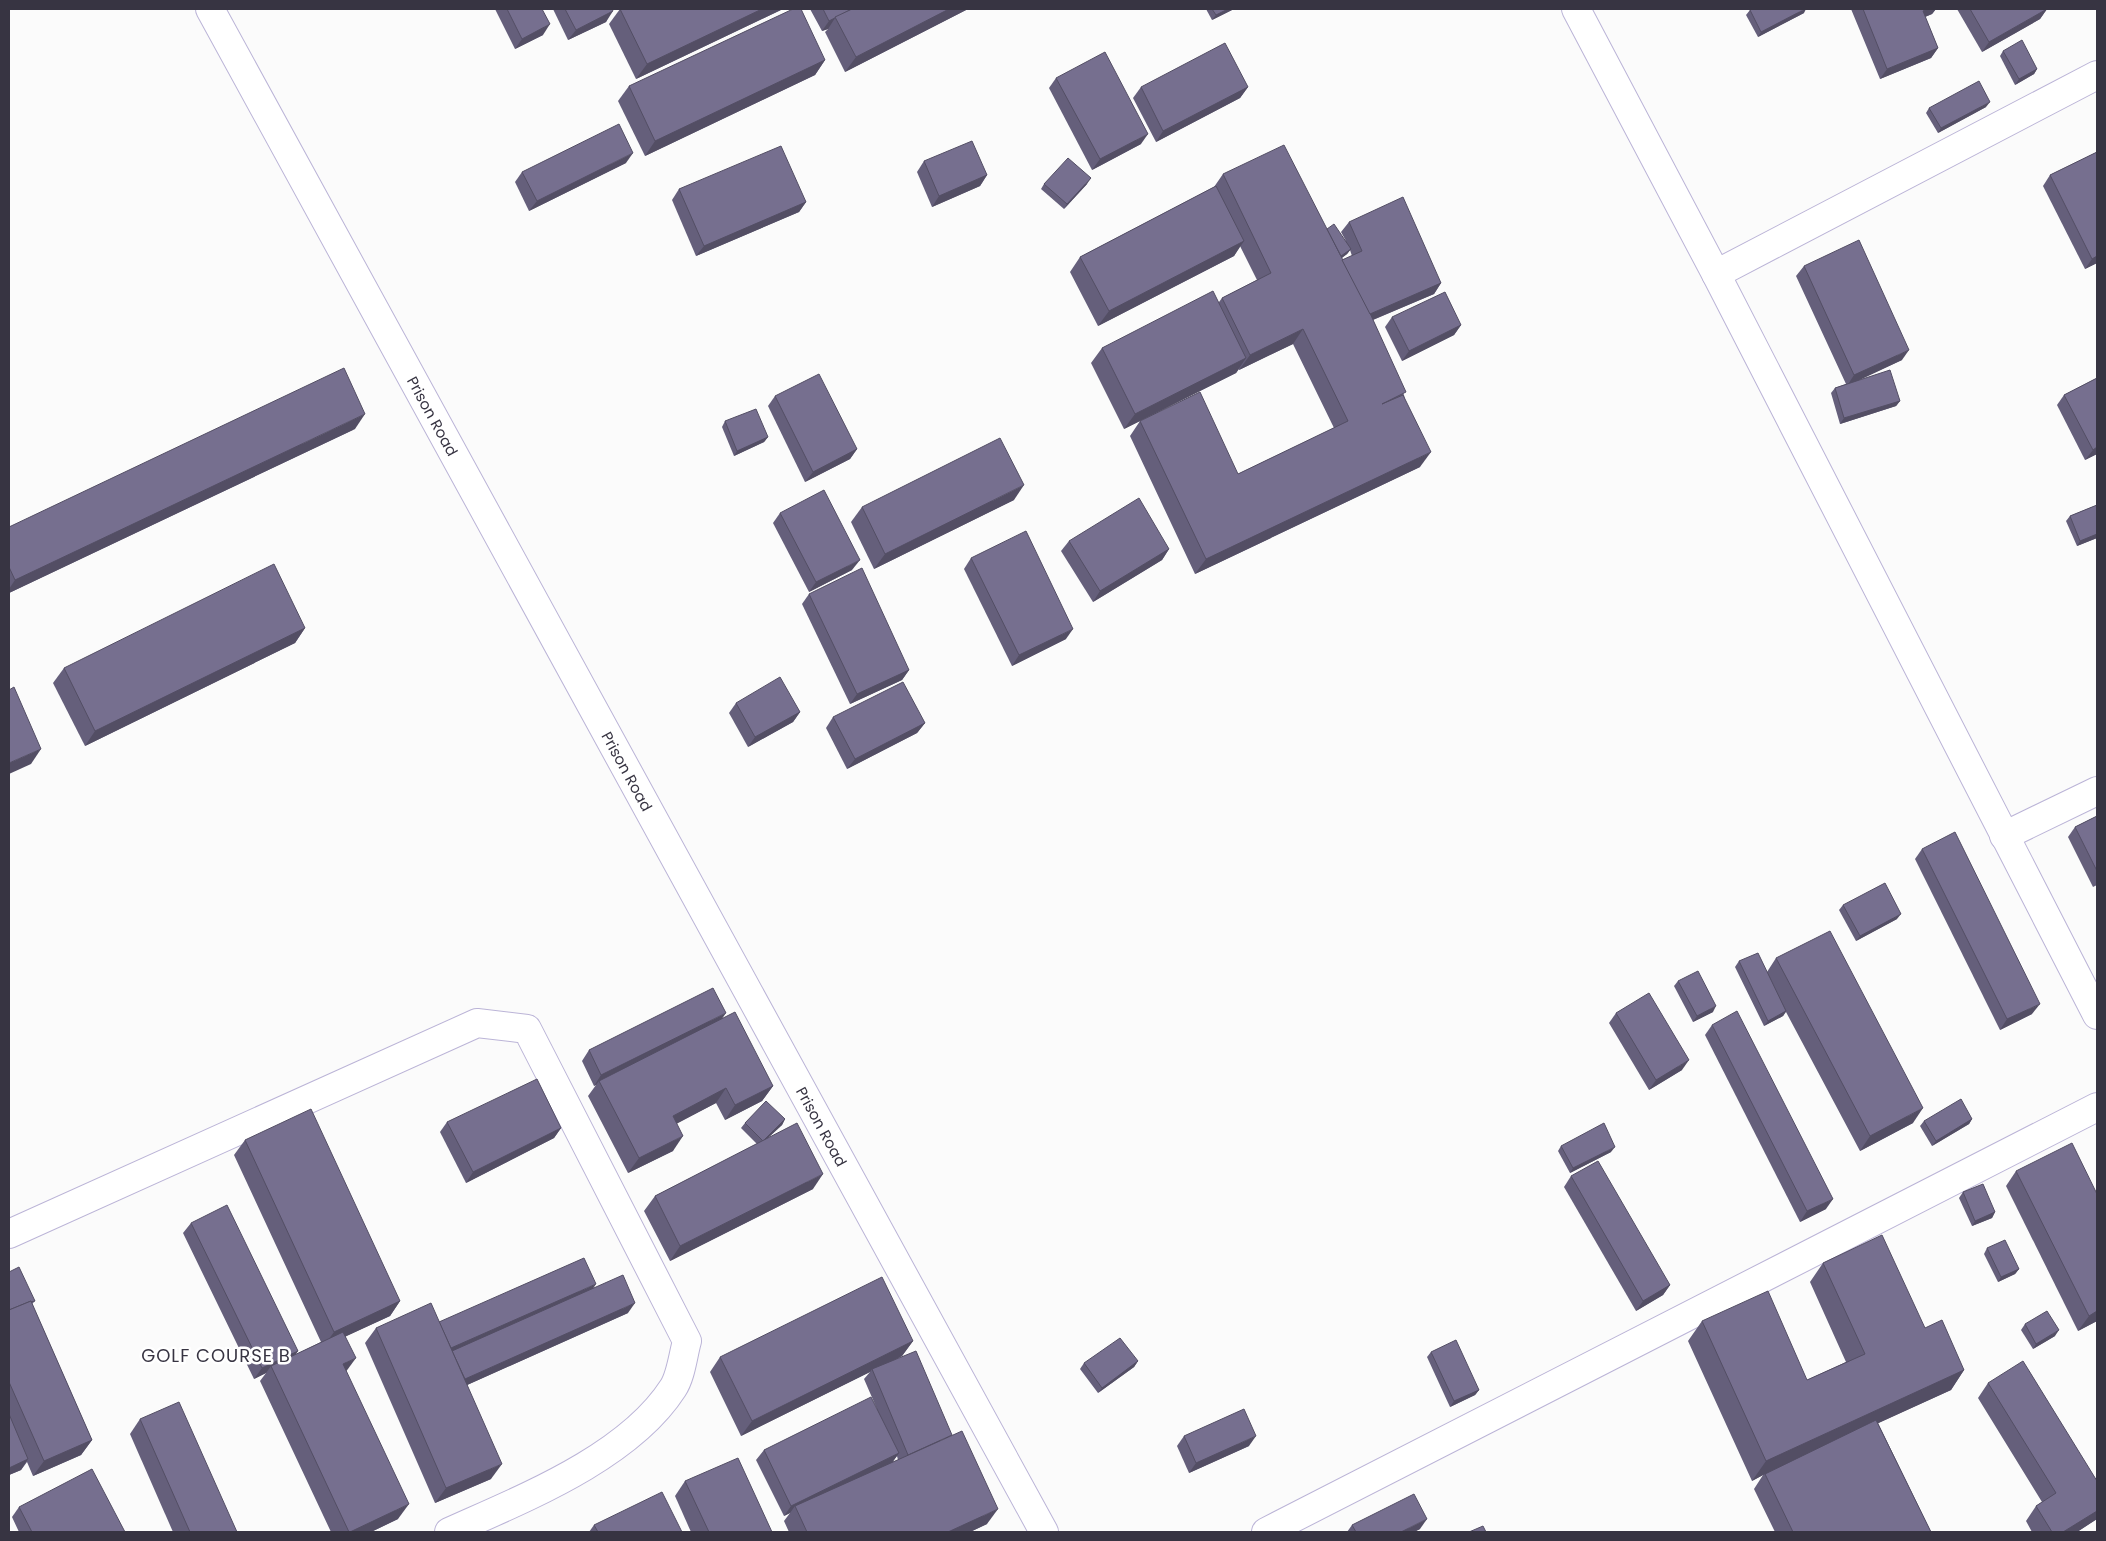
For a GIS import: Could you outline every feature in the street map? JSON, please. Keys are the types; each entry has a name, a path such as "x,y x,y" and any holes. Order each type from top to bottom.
{"street":[{"name":"Prison Road","path":"210,9 1044,1532"},
{"path":"1576,9 1716,274 2097,1015"},
{"path":"1716,274 2097,75"},
{"path":"2004,836 2097,791"},
{"path":"9,1234 477,1023 527,1029 687,1341 674,1387 651,1417 644,1423 615,1446 557,1484 449,1532"},
{"path":"1266,1532 2097,1107"}],"building":[{"path":"507,9 542,9 550,24 522,39"},
{"path":"565,9 612,9 613,11 576,30"},
{"path":"620,9 762,9 647,64"},
{"path":"793,9 801,9 825,60 655,141 629,86"},
{"path":"823,9 852,9 829,21"},
{"path":"852,9 949,9 856,57 835,17"},
{"path":"1212,9 1228,9 1216,15"},
{"path":"1805,9 1761,32 1750,10"},
{"path":"1863,9 1927,9 1923,11 1938,48 1887,69"},
{"path":"1970,9 2047,9 1989,42"},
{"path":"2022,40 2037,69 2019,79 2003,51"},
{"path":"1225,43 1248,87 1163,131 1141,87"},
{"path":"1105,52 1148,134 1100,159 1056,78"},
{"path":"1979,81 1990,102 1941,128 1929,108"},
{"path":"619,124 633,153 537,201 522,172"},
{"path":"972,141 987,175 939,196 924,161"},
{"path":"1284,145 1369,311 1406,392 1382,404 1403,395 1431,452 1206,559 1140,421 1200,392 1238,474 1348,421 1303,329 1250,355 1222,298 1271,273 1223,174"},
{"path":"781,146 806,202 704,246 679,189"},
{"path":"2097,152 2097,256 2092,259 2050,175"},
{"path":"1068,158 1091,178 1067,204 1044,184"},
{"path":"1216,186 1244,241 1109,311 1080,257"},
{"path":"1403,197 1441,283 1370,314 1342,260 1362,251 1349,222"},
{"path":"1334,224 1351,249 1341,256 1327,229"},
{"path":"1859,240 1909,350 1854,375 1804,266"},
{"path":"1213,291 1246,358 1135,414 1102,348"},
{"path":"1445,292 1461,325 1409,351 1392,317"},
{"path":"344,368 365,414 15,580 9,567 9,527"},
{"path":"1890,370 1900,401 1844,418 1835,388"},
{"path":"819,374 857,449 813,472 775,396"},
{"path":"2097,378 2097,447 2093,450 2064,395"},
{"path":"756,409 768,437 737,451 725,421"},
{"path":"1000,438 1024,485 885,554 862,507"},
{"path":"824,490 860,560 816,582 780,513"},
{"path":"1139,498 1169,549 1100,591 1069,541"},
{"path":"2097,505 2097,534 2080,541 2070,516"},
{"path":"1026,531 1073,629 1019,655 971,558"},
{"path":"274,564 305,628 95,731 64,668"},
{"path":"862,568 909,670 857,694 809,594"},
{"path":"780,677 800,712 755,737 736,703"},
{"path":"903,682 925,723 855,759 833,717"},
{"path":"14,687 41,749 9,763 9,690"},
{"path":"2097,816 2097,871 2075,827"},
{"path":"1955,832 2040,1004 2007,1019 1922,849"},
{"path":"1885,883 1901,914 1860,936 1843,905"},
{"path":"1830,931 1923,1108 1870,1136 1776,958"},
{"path":"1758,953 1786,1011 1768,1021 1739,961"},
{"path":"1698,971 1716,1006 1697,1016 1678,981"},
{"path":"713,988 726,1013 601,1075 589,1050"},
{"path":"1649,993 1689,1060 1656,1080 1616,1013"},
{"path":"1737,1011 1833,1199 1807,1211 1712,1025"},
{"path":"735,1012 773,1086 735,1105 726,1088 673,1116 683,1136 639,1158 599,1081"},
{"path":"537,1079 561,1128 473,1172 447,1122"},
{"path":"1961,1099 1972,1119 1936,1141 1924,1121"},
{"path":"766,1101 785,1119 763,1141 745,1123"},
{"path":"311,1109 400,1301 334,1332 245,1140"},
{"path":"797,1123 823,1174 680,1246 655,1196"},
{"path":"1604,1123 1615,1147 1573,1168 1561,1146"},
{"path":"2072,1143 2097,1194 2097,1311 2089,1316 2016,1171"},
{"path":"1598,1161 1670,1285 1643,1301 1571,1176"},
{"path":"1983,1184 1995,1212 1975,1221 1963,1192"},
{"path":"227,1205 298,1351 262,1368 191,1223"},
{"path":"1882,1235 1925,1328 1942,1320 1964,1370 1766,1461 1702,1321 1768,1291 1807,1380 1865,1354 1823,1263"},
{"path":"2005,1240 2019,1269 2001,1277 1987,1248"},
{"path":"584,1258 596,1284 451,1348 439,1322"},
{"path":"19,1267 35,1301 9,1310 9,1272"},
{"path":"623,1275 635,1303 465,1379 452,1351"},
{"path":"882,1277 913,1341 752,1421 720,1357"},
{"path":"31,1301 92,1440 44,1461 9,1382 9,1310"},
{"path":"431,1303 502,1464 446,1488 376,1328"},
{"path":"2047,1311 2059,1330 2036,1344 2025,1324"},
{"path":"343,1332 356,1358 343,1364 409,1504 350,1532 271,1366"},
{"path":"1120,1338 1138,1361 1102,1388 1084,1363"},
{"path":"1456,1340 1479,1390 1454,1401 1431,1352"},
{"path":"916,1351 952,1435 908,1455 872,1369"},
{"path":"2023,1361 2097,1481 2097,1511 2063,1532 2052,1532 2036,1506 2056,1493 1988,1383"},
{"path":"871,1397 899,1453 791,1506 764,1450"},
{"path":"179,1402 237,1532 190,1532 140,1419"},
{"path":"1244,1409 1256,1436 1196,1463 1184,1436"},
{"path":"9,1414 28,1459 9,1468"},
{"path":"1876,1420 1931,1532 1793,1532 1765,1474"},
{"path":"962,1431 998,1509 948,1532 807,1532 795,1506"},
{"path":"738,1458 772,1532 709,1532 685,1481"},
{"path":"92,1469 125,1532 32,1532 19,1507"},
{"path":"662,1492 682,1532 598,1532 594,1525"},
{"path":"1414,1494 1427,1519 1401,1532 1356,1532 1352,1525"},
{"path":"1483,1526 1486,1532 1469,1532"}],"district":[{"name":"GOLF COURSE B","path":"216,1355"}]}
